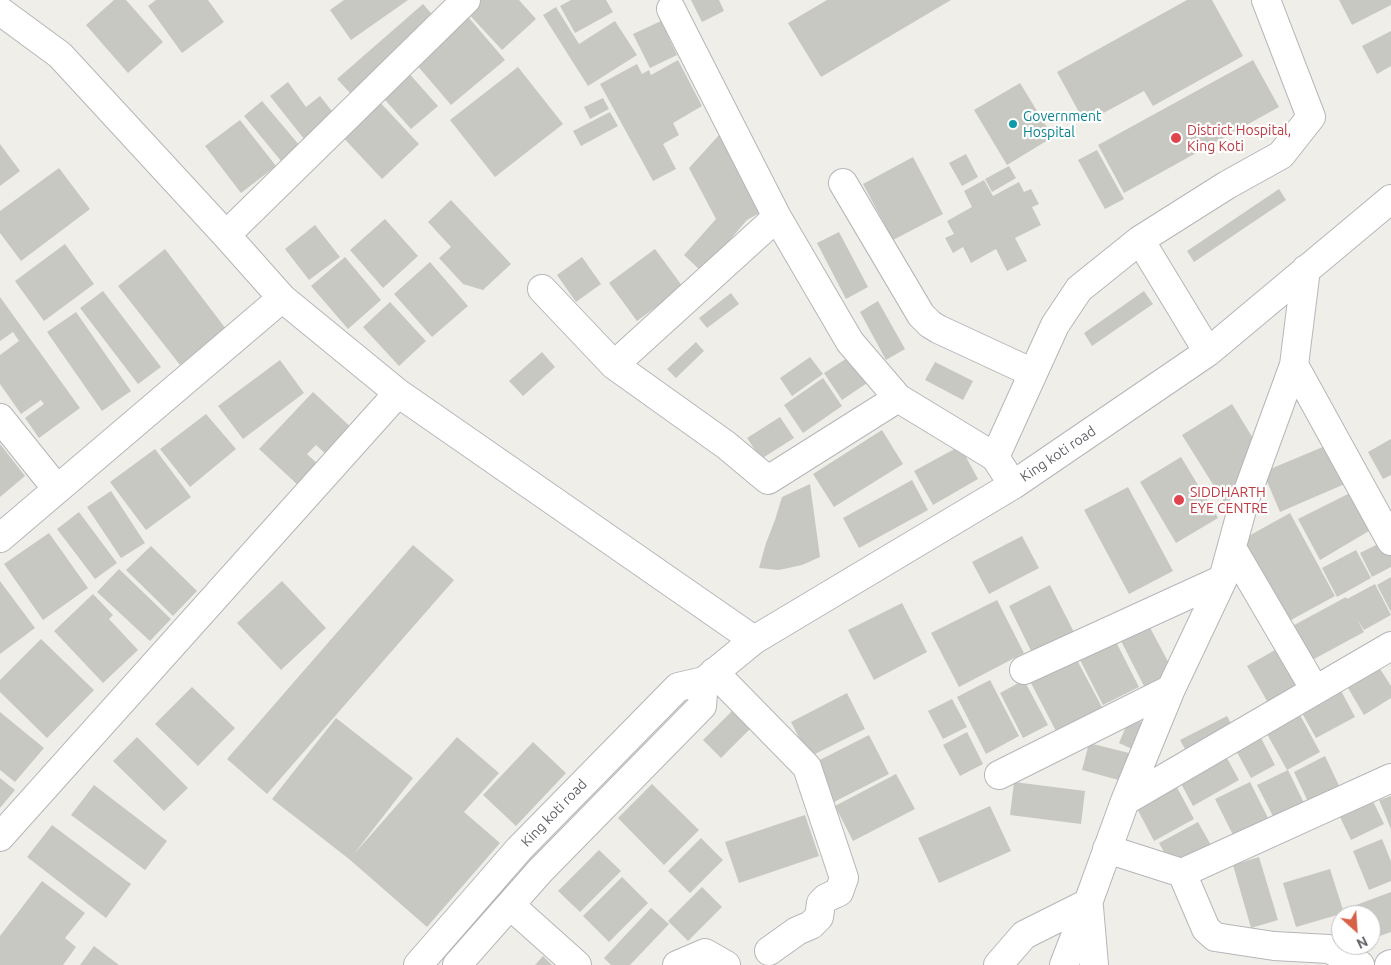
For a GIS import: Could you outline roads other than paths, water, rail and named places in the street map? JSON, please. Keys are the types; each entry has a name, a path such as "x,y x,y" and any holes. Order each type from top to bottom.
{"street":[{"path":"995,457 1055,324 1079,289 1140,240 1280,155 1312,117 1266,0"},
{"path":"226,235 451,5"},
{"path":"671,9 777,217 850,342 898,398 995,457 1013,485"},
{"path":"0,11 60,55 282,298 398,393 754,640"},
{"path":"843,183 921,315 930,324 1033,373"},
{"name":"King koti road","path":"418,965 518,849 678,687 709,676 754,640 1013,485 1208,352 1391,199"},
{"path":"614,365 777,217"},
{"path":"1140,240 1208,352"},
{"path":"1064,965 1124,801 1171,690 1223,579 1244,502 1294,365 1306,269"},
{"path":"542,289 614,365 726,445 768,480 898,398"},
{"path":"0,538 282,298"},
{"path":"1294,365 1391,541"},
{"path":"0,837 398,393"},
{"path":"0,418 58,489"},
{"path":"1232,548 1315,690"},
{"path":"1024,670 1223,579"},
{"path":"1124,801 1391,646"},
{"path":"457,965 540,871 702,706 709,676 807,767 844,878 839,892 820,903 819,917 811,925 797,931 769,950"},
{"path":"999,775 1171,690"},
{"path":"1107,849 1182,872 1391,778"},
{"path":"1182,872 1206,929 1215,937 1274,946 1329,950 1360,965"},
{"path":"998,965 1024,936 1088,903"},
{"path":"1088,903 1094,965"},
{"path":"510,905 577,965"},
{"path":"678,965 705,952 726,965"}],"place":[{"name":"Government Hospital","path":"1013,124"},
{"name":"District Hospital, King Koti","path":"1176,138"},
{"name":"SIDDHARTH EYE CENTRE","path":"1179,500"}]}
